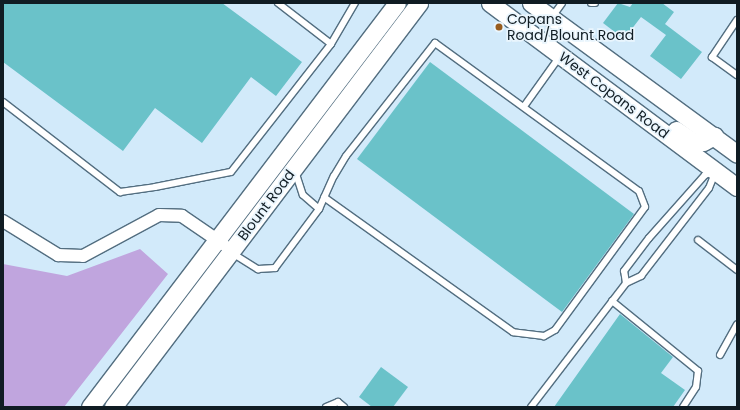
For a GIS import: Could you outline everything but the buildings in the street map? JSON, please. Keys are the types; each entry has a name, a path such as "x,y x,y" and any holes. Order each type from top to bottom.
{"street":[{"name":"Blount Road","path":"90,407 397,3"},
{"name":"Blount Road","path":"113,407 419,3"},
{"name":"West Copans Road","path":"490,3 561,55 618,100 737,187"},
{"name":"West Copans Road","path":"531,3 737,154"},
{"path":"618,100 647,108 694,142 703,142 714,136"},
{"path":"715,171 730,170 737,174"},
{"path":"3,221 58,255 83,256 159,215 182,216 231,251"}],"lane":[{"path":"278,3 331,44"},
{"path":"3,102 120,192 155,187 232,172 331,44 355,3"},
{"path":"551,18 562,3"},
{"path":"737,20 712,57 737,75"},
{"path":"231,251 258,269 275,268 319,209 324,197 346,156 436,43 525,105 639,191 645,207 555,330 544,336 513,332 324,197"},
{"path":"525,105 561,55"},
{"path":"294,168 303,195 319,209"},
{"path":"626,283 624,271 649,238 705,175 715,171"},
{"path":"531,407 626,283 641,276 709,188 715,171"},
{"path":"698,240 737,270"},
{"path":"612,301 698,371 696,387 683,407"},
{"path":"720,355 737,324"},
{"path":"326,407 338,402 344,407"}],"shaded area":[{"path":"140,249 168,274 64,407 3,407 3,264 67,276"}],"place":[{"name":"Copans Road/Blount Road","path":"499,27"}]}
